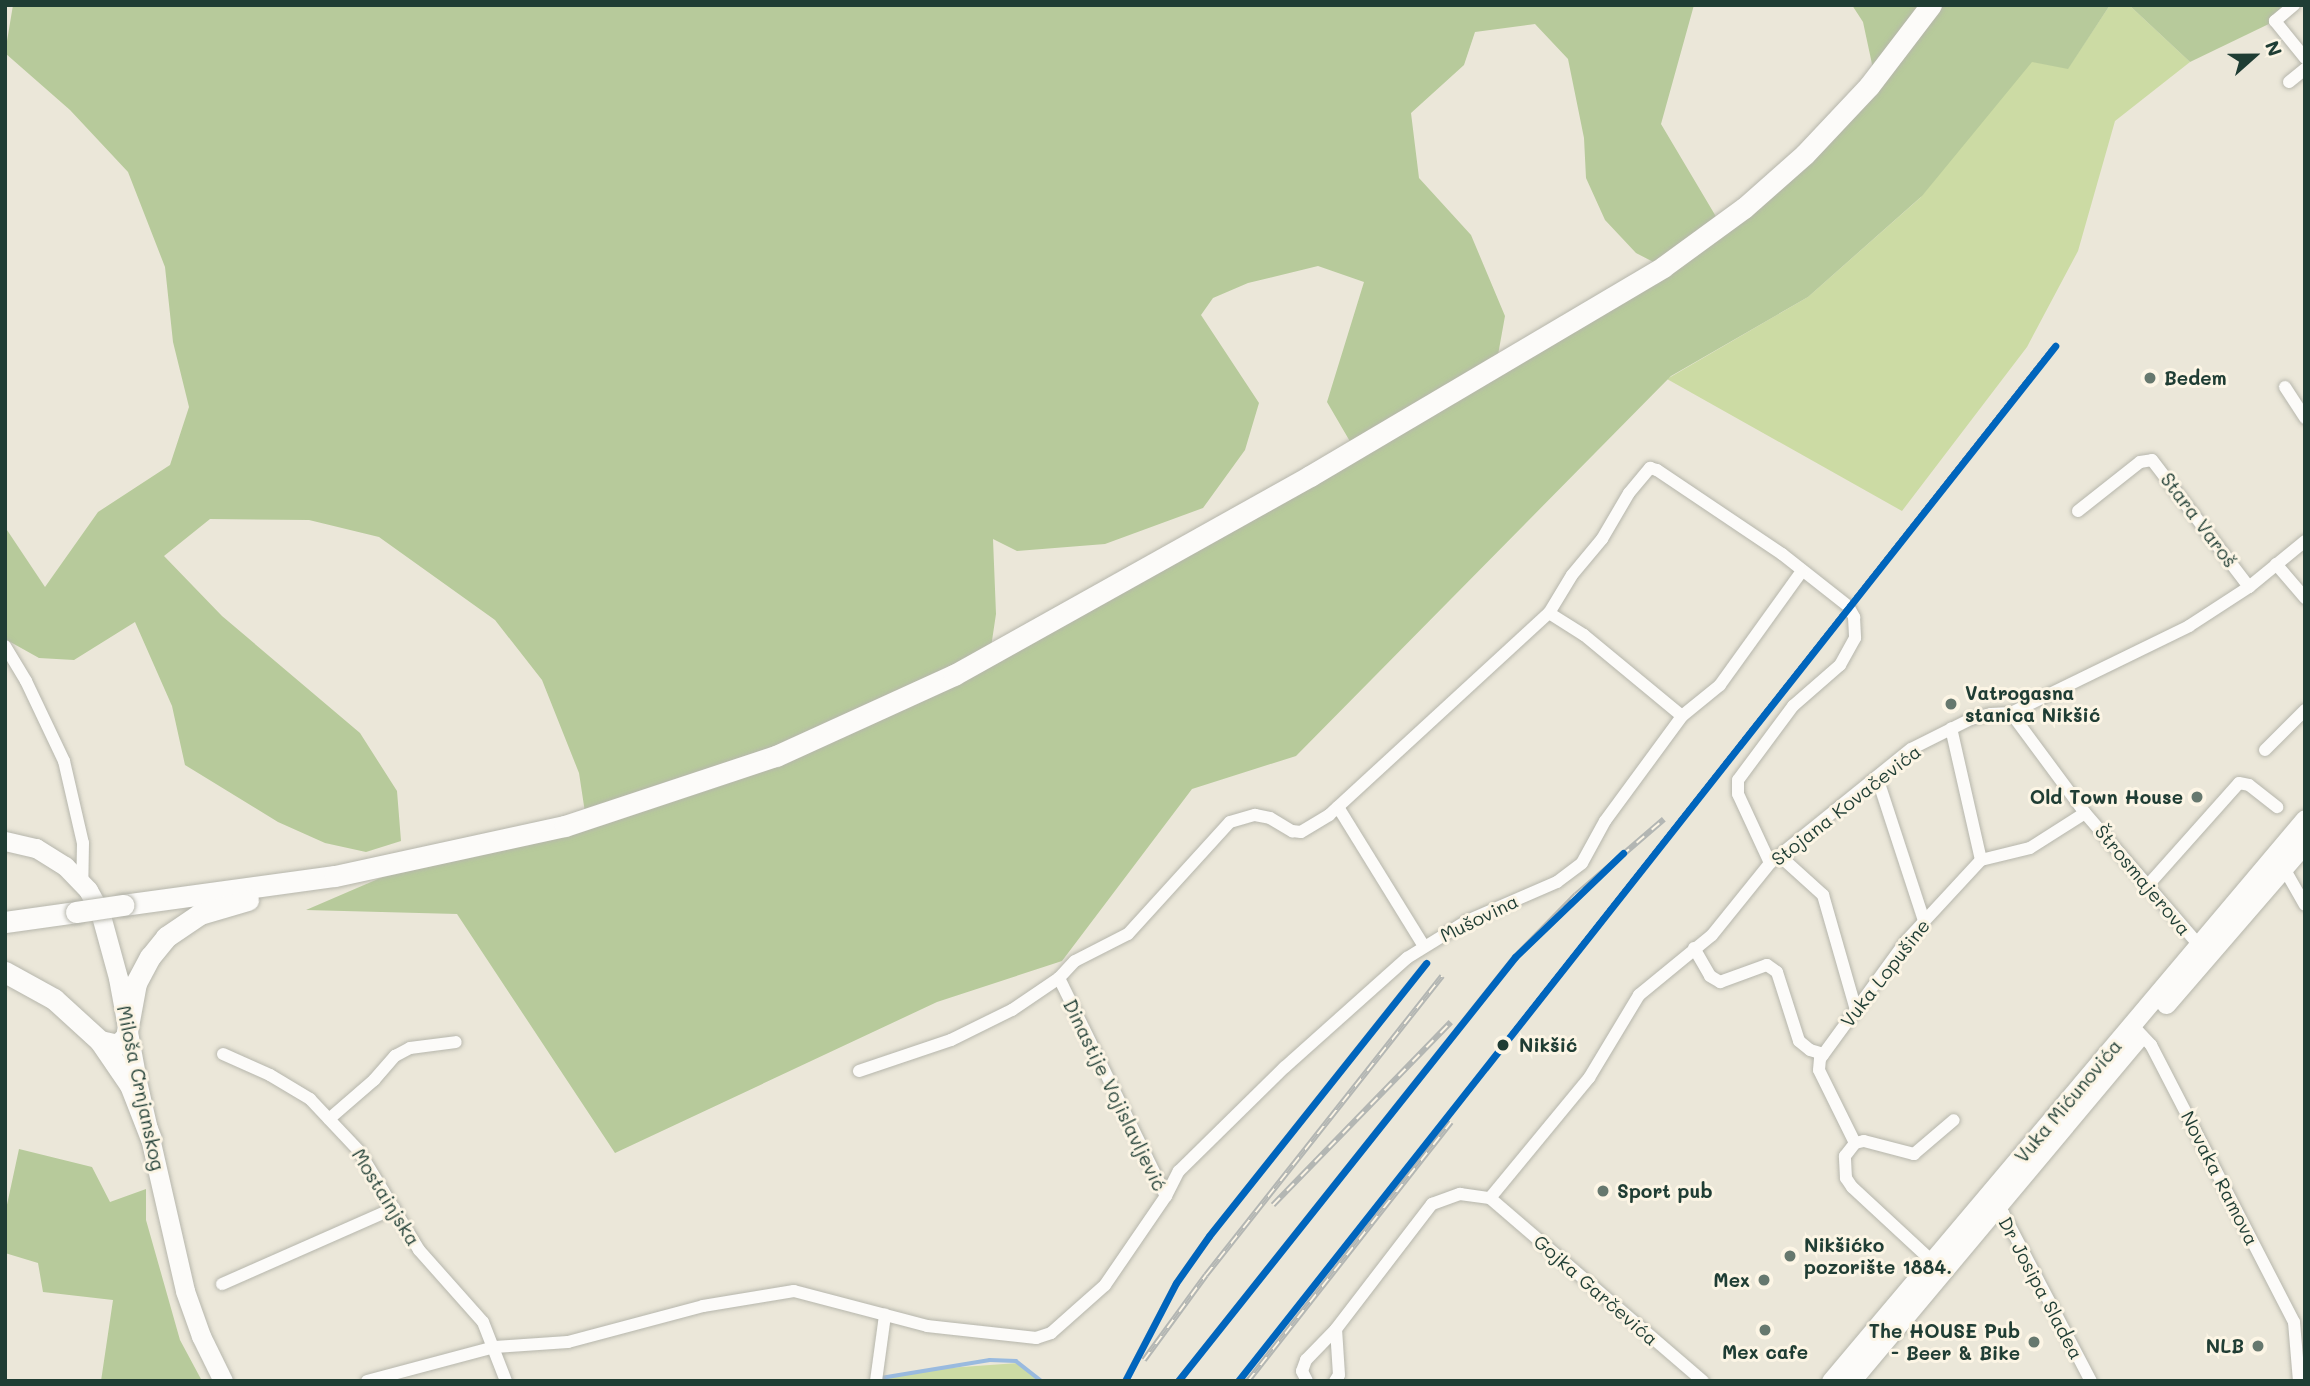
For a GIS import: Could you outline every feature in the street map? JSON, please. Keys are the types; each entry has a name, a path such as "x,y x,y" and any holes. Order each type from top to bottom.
{"main road":[{"path":"5,922 298,881 514,839 685,788 834,733 981,662 1321,470 1663,267 1739,212 1805,154 1869,86 1931,5"},
{"name":"Vuka Mićunovića","path":"1851,1381 1992,1203 2280,861 2305,819"},
{"name":"Miloša Crnjanskog","path":"5,841 46,853 82,881 95,902 104,925 189,1303 223,1381"},
{"name":"Vuka Mićunovića","path":"2137,1029 2199,945 2280,861 2305,843"},
{"path":"100,1041 117,1045 128,1033 136,983 150,957 166,937 200,914 264,897 298,881"},
{"path":"5,915 71,913"},
{"path":"5,972 54,999 100,1041 130,1085 151,1139"},
{"name":"Vuka Mićunovića","path":"1831,1381 1933,1262 1992,1203"}],"street":[{"path":"2294,5 2275,21 2305,58"},
{"path":"2289,82 2305,69"},
{"path":"2285,387 2305,418"},
{"name":"Stara Varoš","path":"2078,511 2140,463 2152,460 2249,587"},
{"name":"Dinastije Vojislavljević","path":"367,1381 495,1347 568,1342 703,1306 794,1291 927,1326 1036,1338 1051,1334 1105,1285 1166,1196 1059,978 1075,961 1128,934 1230,822 1255,815 1270,818 1292,831 1301,832 1338,807 1549,613 1572,575 1602,539 1629,493 1650,468 1657,470 1771,546 1802,571"},
{"name":"Stojana Kovačevića","path":"1490,1198 1590,1078 1639,995 1712,935 1776,860 1911,749 1951,728 1991,714 2011,713 2189,626 2249,587 2305,541"},
{"path":"2276,564 2305,598"},
{"path":"1549,613 1584,635 1682,716 1720,685 1802,571 1848,606 1854,617 1855,638 1840,665 1793,706 1738,780 1738,794 1776,860 1823,895 1856,1010"},
{"path":"5,646 26,681 65,761 83,843 82,881"},
{"path":"2265,750 2305,710"},
{"name":"Štrosmajerova","path":"2011,713 2085,813 2199,945"},
{"name":"Mušovina","path":"1166,1196 1180,1171 1285,1068 1424,946 1467,921 1571,873 1588,855 1593,838 1682,716"},
{"path":"1951,728 1981,860 2030,848 2085,813"},
{"path":"1878,777 1924,921"},
{"path":"2148,884 2239,783 2249,785 2277,807"},
{"path":"1338,807 1424,946"},
{"name":"Vuka Lopušine","path":"1823,1054 1924,921 1981,860"},
{"path":"2280,861 2305,905"},
{"path":"1694,948 1710,976 1720,982 1767,965 1777,972 1799,1041 1810,1051 1823,1054 1819,1070 1855,1143"},
{"path":"859,1070 951,1040 1012,1010 1059,978"},
{"name":"Novaka Ramova","path":"2137,1029 2151,1045 2301,1336 2300,1381"},
{"path":"329,1119 374,1080 395,1056 410,1048 456,1042"},
{"name":"Mostainjska","path":"223,1054 270,1075 310,1099 359,1151 419,1250 483,1322 495,1347 506,1381"},
{"path":"1933,1262 1852,1187 1844,1166 1845,1156 1855,1143 1864,1141 1914,1154 1954,1120"},
{"path":"1301,1379 1306,1360 1336,1329 1432,1204 1460,1194 1490,1198"},
{"name":"Gojka Garčevića","path":"1490,1198 1703,1381"},
{"name":"Dr Josipa Sladea","path":"1992,1203 2003,1213 2091,1381"},
{"path":"222,1284 394,1208"},
{"path":"876,1381 886,1315"},
{"path":"1336,1329 1338,1379"}],"green space":[{"path":"13,5 1694,5 1661,124 1721,225 1875,78 1863,22 1852,5 2110,5 2068,69 2032,62 1922,196 1808,297 1671,376 1296,756 1192,789 1062,961 937,1002 615,1153 457,914 306,910 429,857 586,819 579,773 542,680 495,620 379,537 309,520 210,519 164,556 222,616 360,733 397,791 401,841 366,852 325,843 278,822 185,765 172,706 135,622 74,660 39,658 5,639 5,527 45,587 98,512 170,465 189,407 173,342 165,267 128,172 70,110 5,53","holes":["1535,24 1568,59 1584,138 1586,178 1605,220 1636,253 1663,267 1496,366 1505,316 1471,235 1419,178 1411,113 1464,65 1475,32","1318,266 1364,282 1327,402 1355,450 990,654 996,614 993,539 1017,551 1105,544 1203,508 1245,450 1259,403 1201,315 1213,298 1248,283"]},
{"path":"2110,5 2129,5 2190,62 2115,121 2078,251 2027,347 1902,511 1667,379 1808,297 1920,198 2029,61 2068,68"},
{"path":"2129,5 2295,5 2275,21 2190,62"},
{"path":"19,1149 92,1167 110,1202 146,1189 146,1220 180,1340 202,1381 101,1381 113,1300 43,1292 38,1263 5,1253 5,1214"},
{"path":"1019,1363 1042,1381 860,1381 920,1370"}],"waterway":[{"path":"881,1378 990,1360 1016,1361 1042,1381"}],"railway":[{"path":"1506,1042 2055,346"},
{"path":"1178,1381 1515,957 1576,895 1664,819"},
{"path":"1125,1381 1176,1283 1209,1236 1426,963"},
{"path":"1144,1360 1206,1275 1442,976"},
{"path":"1273,1205 1451,1022"},
{"path":"1248,1381 1451,1122"}],"transit line":[{"path":"1238,1381 2055,346"},
{"path":"1178,1381 1515,957 1623,853"},
{"path":"1125,1381 1176,1283 1209,1236 1426,963"}],"place":[{"name":"Bedem","path":"2150,378"},
{"name":"Vatrogasna stanica Nikšić","path":"1951,704"},
{"name":"Old Town House","path":"2197,797"},
{"name":"Nikšić","path":"1503,1045"},
{"name":"Sport pub","path":"1603,1191"},
{"name":"Nikšićko pozorište 1884.","path":"1790,1256"},
{"name":"Mex","path":"1764,1280"},
{"name":"Mex cafe","path":"1765,1330"},
{"name":"The HOUSE Pub - Beer & Bike","path":"2034,1342"},
{"name":"NLB","path":"2258,1346"}]}
